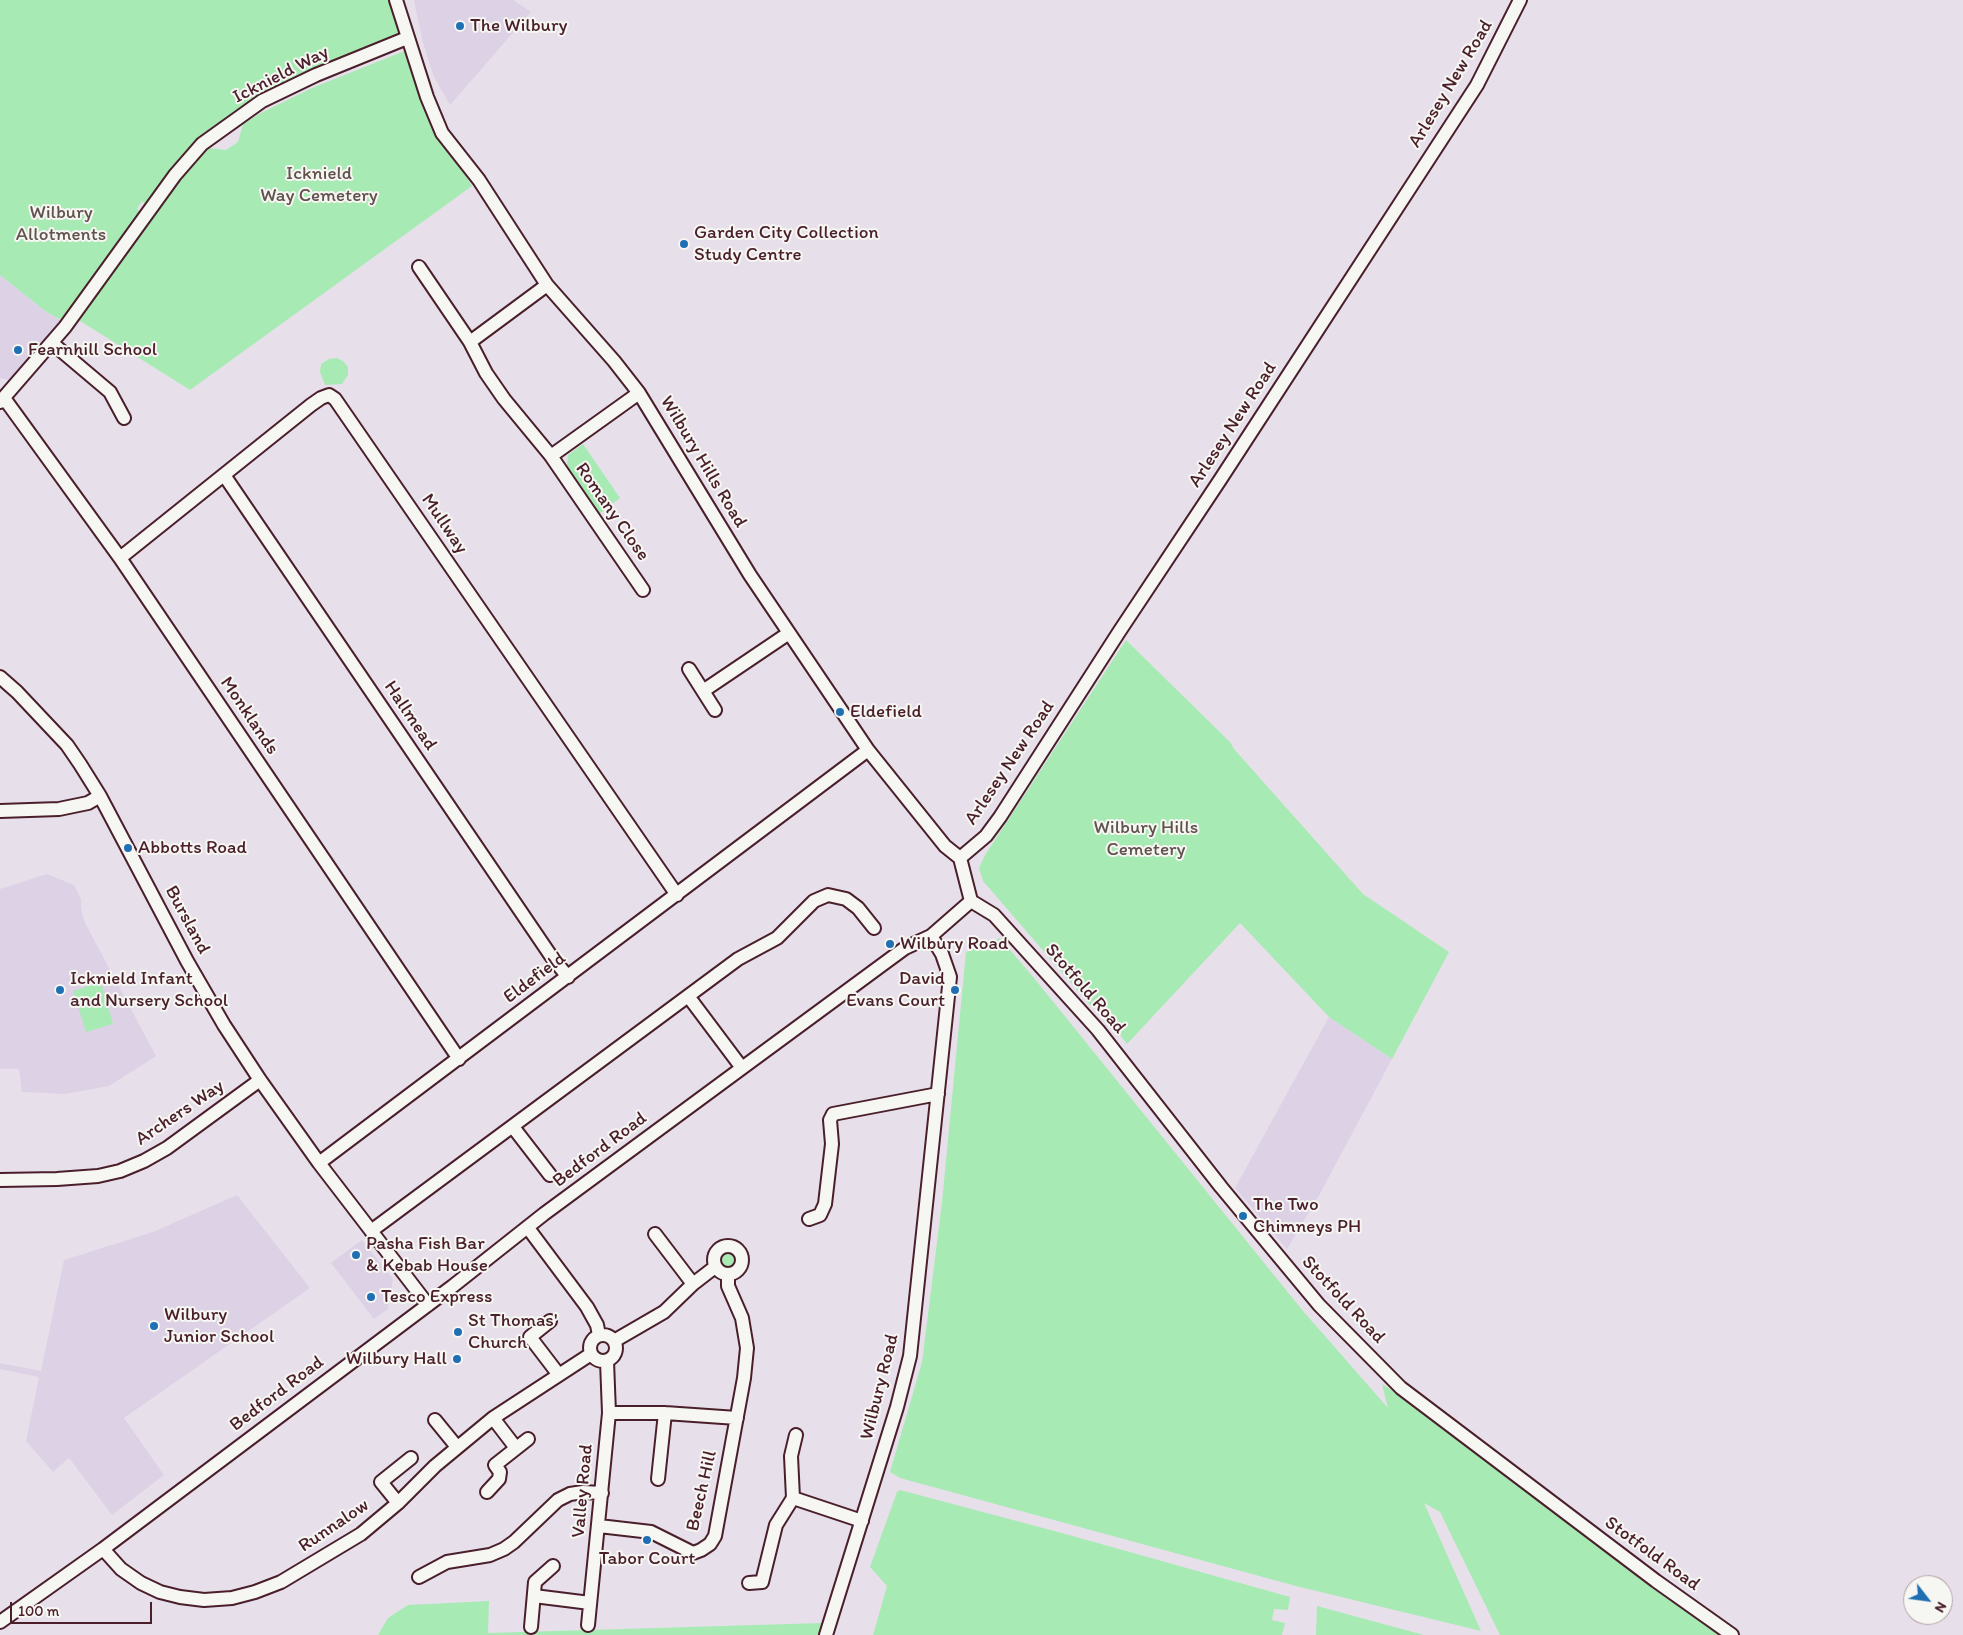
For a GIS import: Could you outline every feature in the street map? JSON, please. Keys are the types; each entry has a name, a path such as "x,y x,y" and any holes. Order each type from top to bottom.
{"street":[{"path":"396,0 407,38"},
{"name":"Arlesey New Road","path":"960,858 986,836 1000,817 1220,480 1477,85 1520,0"},
{"name":"Wilbury Hills Road","path":"407,38 427,97 442,133 479,180 547,285 614,361 639,393 750,575 868,750 945,846 960,858"},
{"name":"Icknield Way","path":"2,400 52,343 175,175 202,144 262,101 407,38"},
{"name":"Romany Close","path":"419,267 470,342 486,373 551,456 643,590"},
{"path":"470,342 547,285"},
{"path":"52,343 110,392 124,418"},
{"name":"Romany Close","path":"551,456 639,393"},
{"name":"Mullway","path":"120,558 321,398 329,396 335,399 677,895"},
{"name":"Monklands","path":"2,400 120,558 459,1059"},
{"name":"Hallmead","path":"224,474 512,899 568,977"},
{"path":"703,691 789,633"},
{"path":"689,669 715,710"},
{"name":"Bursland","path":"0,676 66,745 100,796 187,961 224,1025 260,1080 320,1164 428,1305"},
{"name":"Eldefield","path":"320,1164 868,750"},
{"path":"0,811 59,809 88,803 100,796"},
{"path":"960,858 971,902"},
{"path":"371,1231 738,958 777,938 814,901 828,895 846,899 858,908 874,928"},
{"name":"Bedford Road","path":"0,1622 103,1549 742,1068 905,948 931,936 971,902"},
{"name":"Stotfold Road","path":"971,902 994,915 1098,1030 1221,1187 1319,1305 1401,1388 1656,1582 1732,1635"},
{"name":"Wilbury Road","path":"826,1635 897,1407 910,1356 950,977 942,954 931,936"},
{"path":"688,996 742,1068"},
{"name":"Archers Way","path":"0,1180 98,1176 120,1171 144,1161 167,1148 260,1080"},
{"path":"809,1219 820,1214 825,1204 832,1144 830,1120 833,1114 938,1094"},
{"name":"Bedford Road","path":"513,1127 550,1175"},
{"path":"528,1228 588,1307 597,1325 599,1335"},
{"path":"655,1234 693,1284"},
{"path":"724,1246 735,1247 741,1253 742,1264 736,1272 722,1273 716,1267 714,1257 718,1250 724,1246"},
{"path":"614,1341 664,1312 693,1284 716,1267"},
{"name":"Beech Hill","path":"599,1526 651,1532 683,1550 693,1553 702,1550 710,1544 715,1536 746,1361 746,1337 739,1308 728,1286 728,1274"},
{"path":"550,1321 530,1337 559,1375"},
{"path":"599,1335 608,1336 614,1341 615,1353 607,1361 598,1361 591,1354 591,1343 599,1335"},
{"name":"Runnalow","path":"103,1549 121,1569 160,1592 204,1600 232,1598 281,1582 361,1534 493,1418 591,1354"},
{"name":"Valley Road","path":"588,1625 609,1413 607,1361"},
{"path":"609,1413 665,1413 736,1418"},
{"path":"658,1480 665,1413"},
{"path":"493,1418 516,1448"},
{"path":"434,1420 457,1448"},
{"path":"748,1583 762,1582 776,1525 793,1498 791,1456 796,1435"},
{"path":"487,1492 499,1480 500,1472 495,1465 528,1439"},
{"path":"398,1503 381,1482 412,1458"},
{"path":"419,1577 447,1562 490,1555 504,1549 514,1542 558,1500 577,1493 602,1493"},
{"path":"793,1498 862,1521"},
{"path":"531,1627 536,1582 553,1566"},
{"path":"534,1596 590,1603"}],"shaded area":[{"path":"415,0 513,0 531,12 450,105 434,77 423,43"},
{"name":"Fearnhill School","path":"0,275 45,311 61,321 9,380 0,378"},
{"name":"Icknield Infant and Nursery School","path":"47,874 74,885 81,899 81,909 85,923 156,1056 109,1086 65,1094 22,1092 19,1069 0,1069 0,889"},
{"path":"1329,1017 1392,1059 1322,1190 1287,1249 1235,1188"},
{"name":"Wilbury Junior School","path":"237,1195 310,1288 124,1418 164,1475 112,1515 69,1458 53,1472 26,1441 39,1377 0,1369 0,1363 41,1371 64,1260 153,1232"},
{"path":"362,1240 393,1279 388,1309 374,1319 331,1263"}],"green space":[{"name":"Wilbury Allotments","path":"0,0 393,0 404,38 218,128 148,208 142,201 137,209 143,215 70,314 59,319 45,311 0,275"},
{"name":"Icknield Way Cemetery","path":"407,50 440,135 472,186 190,390 77,319 178,178 209,148 226,150 238,142 243,124 259,114 312,88"},
{"path":"337,358 348,367 348,375 342,384 325,385 320,372 321,364 329,359"},
{"path":"583,444 620,498 599,514 567,466 568,455"},
{"name":"Wilbury Hills Cemetery","path":"1126,640 1230,742 1234,749 1363,894 1449,952 1392,1059 1329,1017 1240,923 1127,1044 1117,1031 1117,1023 1106,1008 1096,1009 1092,1007 983,881 979,868 985,855"},
{"path":"1000,938 1303,1311 1388,1408 1382,1384 1406,1399 1721,1635 1500,1635 1440,1512 1424,1503 1481,1631 1296,1586 900,1478 890,1472 922,1362 942,1202 966,952"},
{"path":"101,982 113,1024 86,1032 73,991"},
{"path":"729,1249 737,1252 740,1260 737,1268 729,1271 721,1268 718,1260 721,1252"},
{"path":"900,1490 1290,1597 1288,1610 1274,1609 1272,1620 1285,1623 1282,1635 873,1635 887,1586 870,1567 897,1492"},
{"path":"489,1601 488,1633 822,1623 823,1630 822,1635 378,1635 388,1618 408,1605"},
{"path":"1317,1606 1424,1635 1316,1635"}],"place":[{"name":"The Wilbury","path":"460,26"},
{"name":"Garden City Collection Study Centre","path":"684,244"},
{"name":"Fearnhill School","path":"18,350"},
{"name":"Eldefield","path":"840,712"},
{"name":"Abbotts Road","path":"128,848"},
{"name":"Wilbury Road","path":"890,944"},
{"name":"Icknield Infant and Nursery School","path":"60,990"},
{"name":"David Evans Court","path":"955,990"},
{"name":"The Two Chimneys PH","path":"1243,1216"},
{"name":"Pasha Fish Bar & Kebab House","path":"356,1255"},
{"name":"Tesco Express","path":"371,1297"},
{"name":"Wilbury Junior School","path":"154,1326"},
{"name":"St Thomas' Church","path":"458,1332"},
{"name":"Wilbury Hall","path":"457,1359"},
{"name":"Tabor Court","path":"647,1540"}]}
